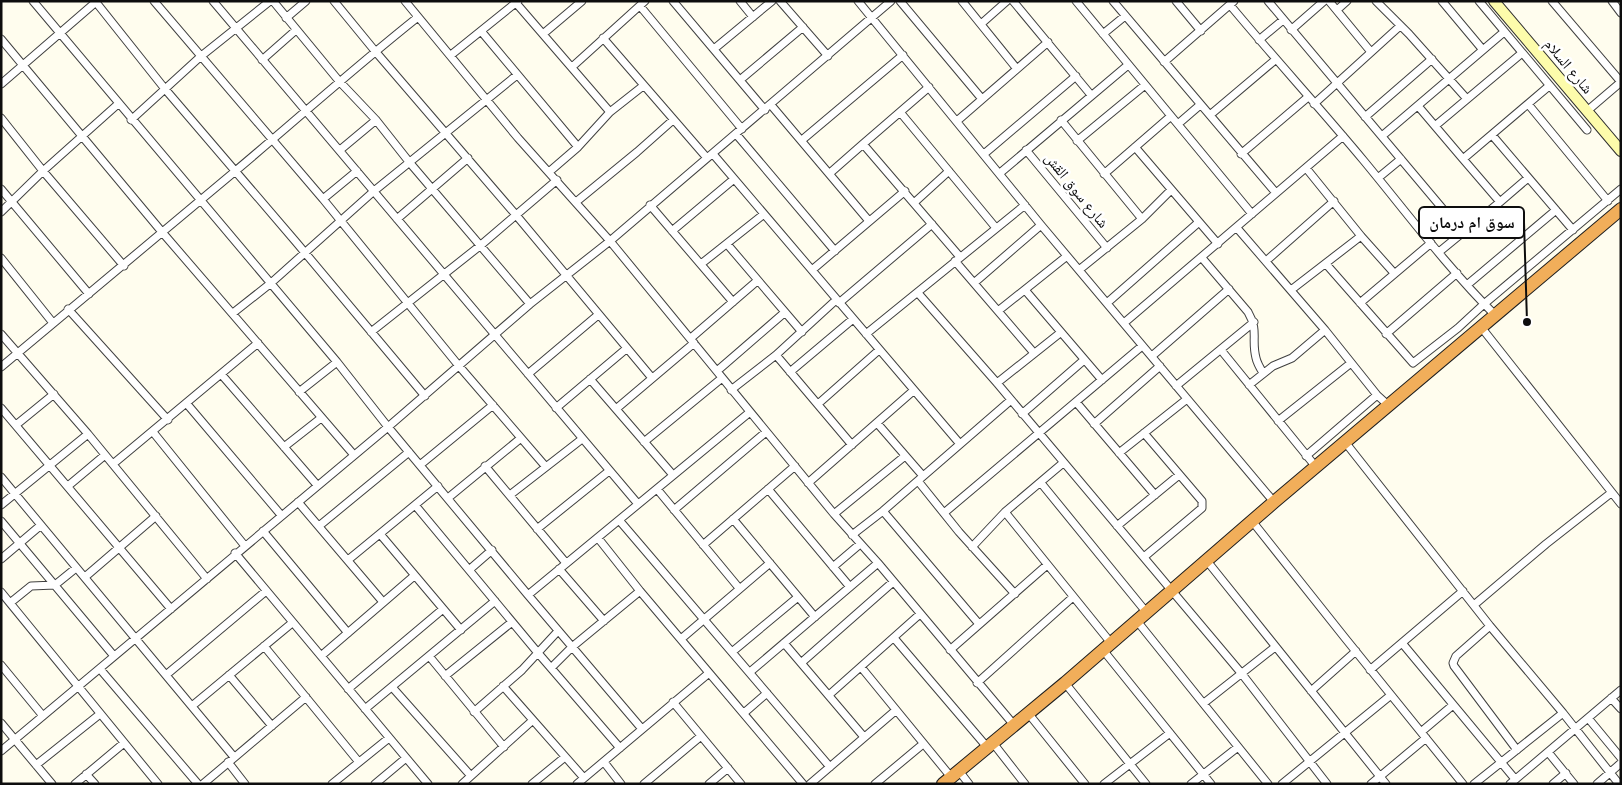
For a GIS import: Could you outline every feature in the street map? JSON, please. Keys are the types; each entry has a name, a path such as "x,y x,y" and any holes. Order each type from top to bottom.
{"highway":[{"path":"951,777 1065,683 1274,502 1621,209"}],"main road":[{"name":"شارع السلام","path":"1494,1 1619,143"},
{"name":"شارع السلام","path":"1502,1 1567,83"}],"street":[{"path":"33,1 131,120 338,362 388,427 642,729"},
{"path":"154,1 270,140 340,220 459,366 546,468"},
{"path":"213,1 638,504"},
{"path":"131,120 200,57 271,1 339,82 376,120 410,163 530,304"},
{"path":"286,18 306,1"},
{"path":"334,1 567,274 598,315 652,378"},
{"path":"543,34 582,1"},
{"path":"673,1 740,80 802,140 869,221"},
{"path":"740,1 753,17"},
{"path":"714,49 772,1"},
{"path":"780,1 828,56"},
{"path":"858,1 1066,256 1274,502"},
{"path":"1,751 425,396 530,304 610,241 892,1"},
{"path":"900,1 982,99"},
{"path":"962,1 1017,69"},
{"path":"981,24 1007,1"},
{"path":"1013,1 1091,95"},
{"path":"1076,1 1252,214"},
{"path":"1113,1 1276,193"},
{"path":"1176,1 1201,30"},
{"path":"1268,1 1463,233"},
{"path":"1291,30 1324,1"},
{"path":"1329,1 1371,52"},
{"path":"1337,10 1347,1"},
{"path":"1376,1 1432,59 1467,99"},
{"path":"1442,1 1483,50"},
{"path":"1479,1 1587,130"},
{"path":"1552,1 1621,82 1590,109"},
{"path":"1,84 96,2 164,89 425,396"},
{"path":"408,2 418,17 486,100 610,241 808,483 1014,725"},
{"path":"451,55 517,2 610,112"},
{"path":"1613,2 1621,13"},
{"path":"1164,62 1232,3 1259,40 1343,136 1456,273 1495,315"},
{"path":"572,67 643,4 739,131 835,251"},
{"path":"1103,34 1125,16"},
{"path":"1,367 68,309 124,266 305,110 418,17"},
{"path":"1259,40 1283,20"},
{"path":"1314,104 1400,26"},
{"path":"740,80 803,27"},
{"path":"262,60 296,30"},
{"path":"480,31 578,147"},
{"path":"1382,136 1504,32"},
{"path":"603,38 673,120 734,179 960,444"},
{"path":"1,39 162,232 354,455"},
{"path":"957,121 1048,42"},
{"path":"1435,126 1522,53"},
{"path":"802,140 903,55"},
{"path":"1365,117 1432,59"},
{"path":"1210,115 1276,60"},
{"path":"1000,173 1128,65"},
{"path":"233,313 271,283 374,191 517,75"},
{"path":"984,154 1076,76"},
{"path":"1555,92 1567,83"},
{"path":"1077,141 1145,85"},
{"path":"549,172 578,147 610,112 643,86"},
{"path":"1463,159 1549,86"},
{"path":"830,173 929,87"},
{"path":"1241,154 1308,97"},
{"path":"1,212 43,171 118,104"},
{"path":"1528,104 1608,200"},
{"path":"1178,124 1200,105"},
{"path":"1418,106 1500,202"},
{"path":"900,112 996,228"},
{"path":"1104,174 1171,116"},
{"path":"1,118 43,171 124,266"},
{"path":"340,150 376,120"},
{"path":"576,202 673,120"},
{"path":"1061,120 1142,219"},
{"path":"1492,135 1573,230"},
{"path":"1124,323 1343,136"},
{"path":"863,144 915,202 974,283 1034,353"},
{"path":"1135,147 1218,244"},
{"name":"شارع سوق القش","path":"1026,150 1107,248"},
{"path":"397,219 468,158"},
{"path":"1378,178 1401,159"},
{"path":"1306,168 1361,236 1394,273"},
{"path":"322,199 357,171"},
{"path":"915,202 949,171"},
{"path":"1439,252 1528,178"},
{"path":"672,231 734,179"},
{"path":"371,332 481,245 557,180"},
{"path":"1326,264 1410,362 1414,363 1458,328 1621,189"},
{"path":"1,190 88,294"},
{"path":"1079,270 1142,219 1172,190"},
{"path":"812,270 905,191"},
{"path":"1266,261 1334,201"},
{"path":"866,334 1025,205"},
{"path":"650,206 733,302"},
{"path":"1467,285 1556,210"},
{"path":"701,264 764,214"},
{"path":"1107,303 1199,222"},
{"path":"732,390 932,224"},
{"path":"974,283 1041,225"},
{"path":"1237,228 1325,330 1377,395 1388,405"},
{"path":"1290,290 1361,236"},
{"path":"1360,303 1431,243"},
{"path":"727,244 802,332"},
{"path":"998,311 1066,256"},
{"path":"1,258 53,323"},
{"path":"1202,258 1248,312 1254,322 1255,356 1263,373"},
{"path":"1386,334 1456,273"},
{"path":"616,409 757,281"},
{"path":"1152,356 1229,289"},
{"path":"1025,290 1102,380"},
{"path":"918,293 1011,400 1242,674 1327,784"},
{"path":"68,309 168,420"},
{"path":"717,371 784,313"},
{"path":"528,374 598,315"},
{"path":"790,372 853,319"},
{"path":"1176,386 1254,322"},
{"path":"1481,327 1621,504"},
{"path":"1249,385 1272,366 1292,358 1325,330"},
{"path":"997,384 1060,333"},
{"path":"1,334 114,464 207,579"},
{"path":"114,464 258,344"},
{"path":"944,512 1142,346"},
{"path":"556,408 626,348"},
{"path":"818,404 879,350"},
{"path":"1221,350 1316,467"},
{"path":"776,355 852,445"},
{"path":"1419,359 1430,371"},
{"path":"1022,414 1084,360"},
{"path":"299,392 338,362"},
{"path":"1278,421 1351,363"},
{"path":"1094,424 1160,366"},
{"path":"221,374 317,486"},
{"path":"644,442 722,378"},
{"path":"590,379 673,475"},
{"path":"808,483 913,391"},
{"path":"16,425 54,394"},
{"path":"1306,456 1377,395"},
{"path":"1119,453 1187,398"},
{"path":"852,535 883,511 1011,400"},
{"path":"1076,402 1155,495"},
{"path":"187,404 281,515"},
{"path":"420,465 493,405"},
{"path":"1,408 171,609"},
{"path":"528,595 750,412"},
{"path":"284,447 321,418"},
{"path":"878,423 905,456 944,512 972,547 1015,594"},
{"path":"153,432 245,546"},
{"path":"674,510 766,432"},
{"path":"1144,433 1202,501 1202,508 1144,557"},
{"path":"1,505 88,434"},
{"path":"448,498 521,438"},
{"path":"510,496 582,439"},
{"path":"1345,442 1490,626 1563,713 1619,784"},
{"path":"319,526 409,452"},
{"path":"68,486 105,455"},
{"path":"834,514 905,456"},
{"path":"972,547 1005,512 1063,463"},
{"path":"485,466 566,563"},
{"path":"703,545 795,466"},
{"path":"537,529 609,471"},
{"path":"1117,526 1179,475"},
{"path":"1,477 192,706 231,760 245,784"},
{"path":"1041,483 1204,703 1268,784"},
{"path":"348,560 438,486"},
{"path":"656,489 739,588"},
{"path":"768,489 850,587"},
{"path":"1474,605 1611,492"},
{"path":"298,502 383,602"},
{"path":"415,506 620,748"},
{"path":"883,511 979,624"},
{"path":"1005,512 1073,597 1170,733 1211,784"},
{"path":"85,577 156,516"},
{"path":"733,519 815,617"},
{"path":"619,520 830,767"},
{"path":"1,521 114,656"},
{"path":"1252,521 1463,784"},
{"path":"1,559 41,525"},
{"path":"263,530 348,633"},
{"path":"380,534 461,630"},
{"path":"598,538 640,591 801,781 791,784"},
{"path":"833,567 860,544"},
{"path":"469,570 492,550"},
{"path":"235,554 428,784"},
{"path":"1207,561 1386,784"},
{"path":"681,638 770,563"},
{"path":"750,672 878,564"},
{"path":"950,650 1047,565"},
{"path":"10,602 31,586 54,586 76,568"},
{"path":"559,569 604,621"},
{"path":"321,656 414,576"},
{"path":"801,663 893,582"},
{"path":"166,675 266,591"},
{"path":"551,668 572,647 640,591"},
{"path":"1370,670 1463,591"},
{"path":"1,592 158,784"},
{"path":"732,652 798,597"},
{"path":"977,683 1073,597"},
{"path":"365,710 495,601"},
{"path":"348,689 443,609"},
{"path":"829,695 920,614"},
{"path":"192,706 292,622"},
{"path":"445,676 512,622"},
{"path":"1490,626 1456,656 1454,666 1517,750"},
{"path":"474,712 522,670 558,631"},
{"path":"894,638 1025,784"},
{"path":"784,643 864,738"},
{"path":"1402,643 1500,763 1511,782 1621,690"},
{"path":"264,646 358,761"},
{"path":"1204,703 1275,647"},
{"path":"1311,691 1356,651"},
{"path":"429,656 504,747"},
{"path":"1,665 43,716"},
{"path":"861,667 895,711 951,777 969,784"},
{"path":"100,669 198,784"},
{"path":"577,784 709,673"},
{"path":"229,675 272,726"},
{"path":"1065,683 1146,784"},
{"path":"503,686 584,778"},
{"path":"392,687 471,776"},
{"path":"744,714 767,692"},
{"path":"1282,784 1391,695"},
{"path":"203,784 306,697"},
{"path":"1611,698 1621,709"},
{"path":"673,702 741,784"},
{"path":"1421,732 1453,705"},
{"path":"810,784 895,711"},
{"path":"1474,784 1563,713"},
{"path":"36,765 100,714"},
{"path":"1028,714 1086,784"},
{"path":"1588,718 1621,758"},
{"path":"462,784 533,720"},
{"path":"1,723 52,784"},
{"path":"1104,784 1170,733"},
{"path":"644,784 701,736"},
{"path":"332,784 358,761 389,738"},
{"path":"1371,784 1426,738"},
{"path":"75,784 124,743"},
{"path":"876,784 922,744"},
{"path":"1614,750 1621,745"},
{"path":"1191,784 1238,747"},
{"path":"1548,752 1574,784"},
{"path":"532,784 564,757"},
{"path":"375,784 406,758"},
{"path":"604,762 621,784"},
{"path":"1597,784 1621,763"},
{"path":"709,784 728,768"},
{"path":"1553,784 1566,773"},
{"path":"86,774 95,784"}],"place":[{"name":"سوق ام درمان","path":"1527,322"}]}
